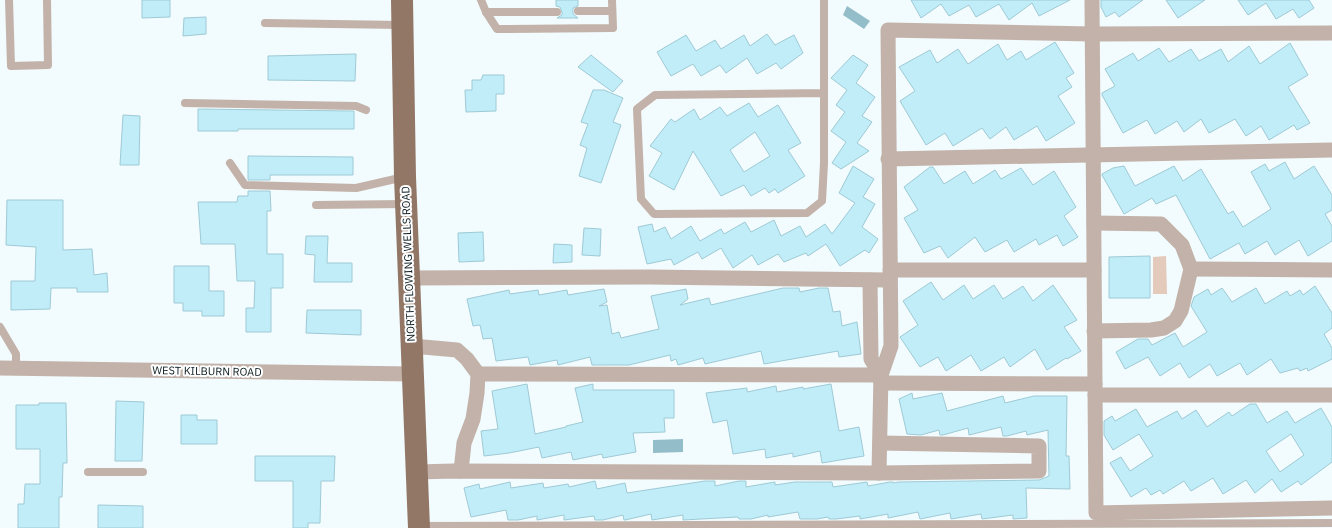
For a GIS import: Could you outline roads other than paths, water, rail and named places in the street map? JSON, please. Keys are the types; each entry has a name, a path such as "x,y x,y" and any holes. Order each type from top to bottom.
{"main road":[{"name":"NORTH FLOWING WELLS ROAD","path":"402,0 405,177 419,527"}],"street":[{"path":"1092,0 1096,513 1332,508"},
{"path":"879,473 881,379 890,346 888,30 1092,34 1332,33"},
{"path":"888,159 1332,150"},
{"path":"1094,223 1161,224 1182,245 1191,269 1181,311 1175,321 1164,328 1151,330 1094,331"},
{"path":"1191,269 1332,270"},
{"path":"409,278 649,277 870,280 890,275 1094,270"},
{"path":"870,280 871,359 881,379"},
{"path":"412,346 457,350 467,359 478,374 477,393 472,419 464,443 461,471"},
{"name":"WEST KILBURN ROAD","path":"0,368 413,374"},
{"path":"478,374 881,379 1095,390 1332,395"},
{"path":"417,472 879,473 1039,471 1039,446 880,443"}],"lane":[{"path":"9,0 10,66 48,65 47,0"},
{"path":"481,0 486,12 497,28 613,28 612,0"},
{"path":"824,0 824,93 824,163 822,201 807,213 654,214 640,199 637,109 655,95 824,93"},
{"path":"578,11 612,11"},
{"path":"486,12 556,12"},
{"path":"265,23 403,25"},
{"path":"185,103 356,106 366,110"},
{"path":"230,163 245,185 356,188 405,177"},
{"path":"316,205 406,204"},
{"path":"0,327 16,354 16,368"},
{"path":"88,472 144,472"},
{"path":"419,527 1332,524"}],"water":[{"path":"847,6 870,21 864,29 843,15"},
{"path":"683,439 683,452 653,453 653,440"}]}
